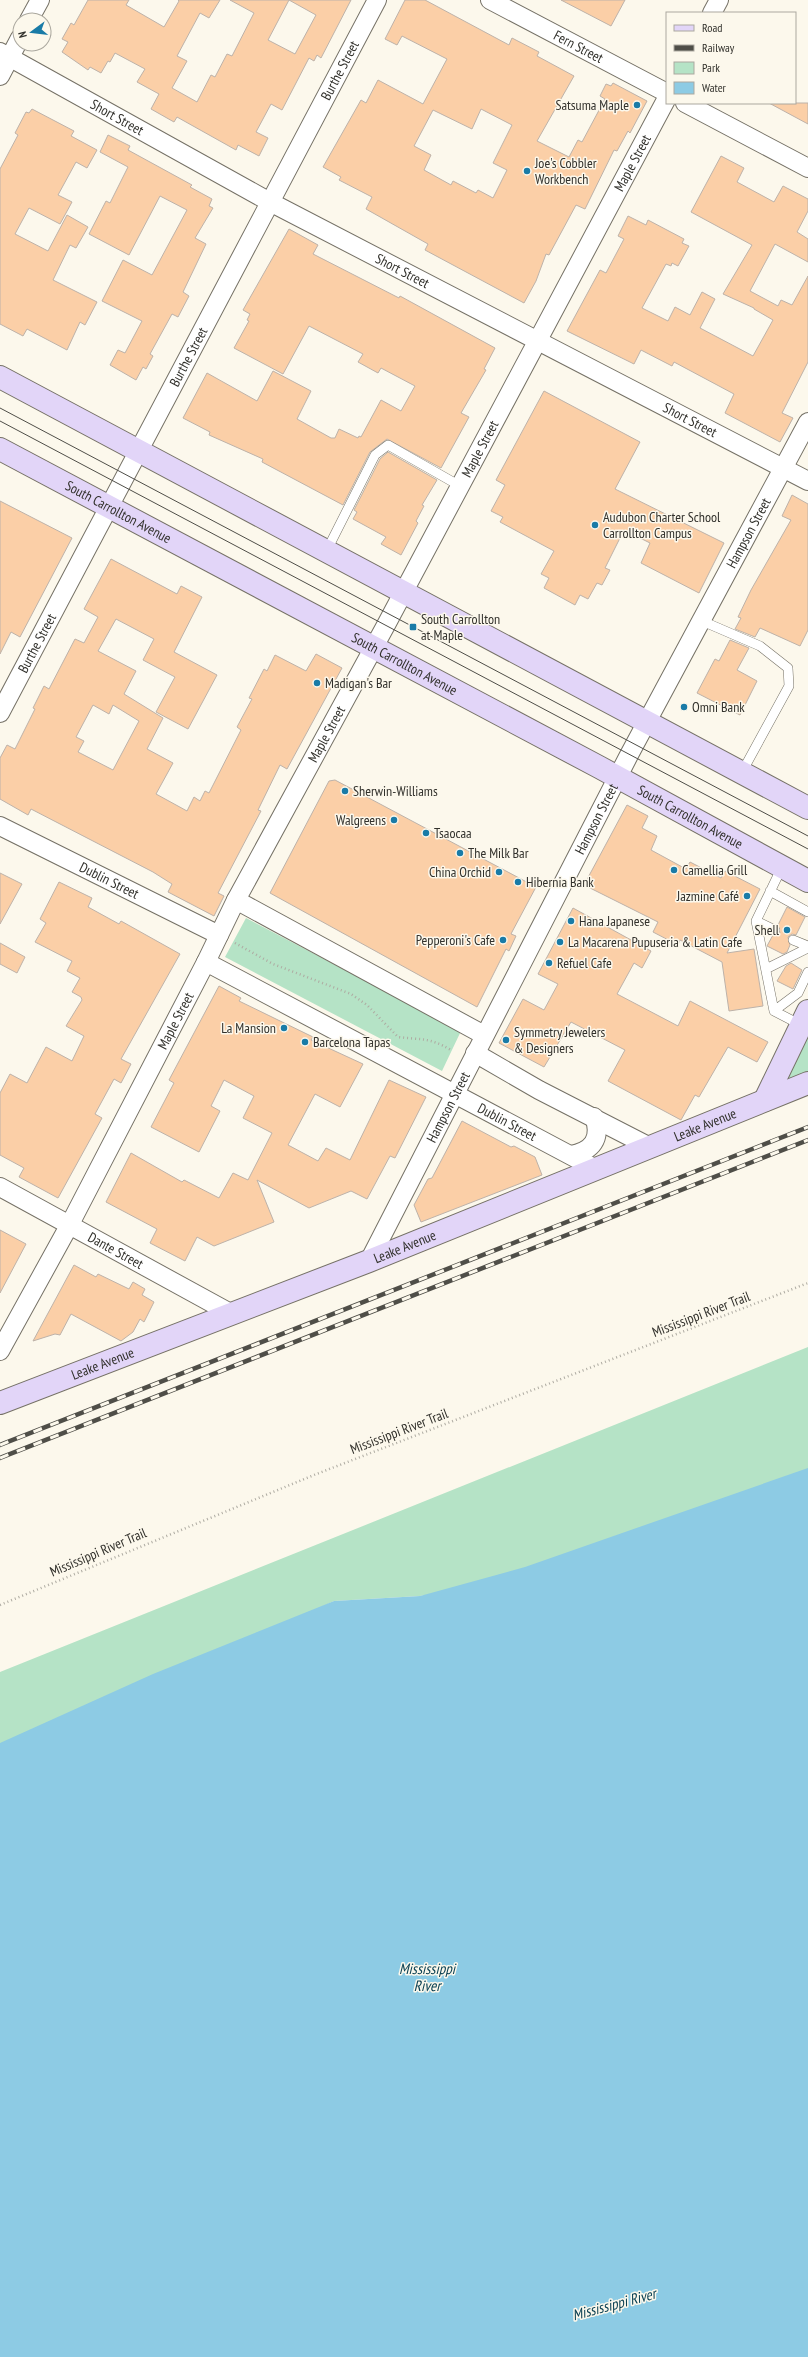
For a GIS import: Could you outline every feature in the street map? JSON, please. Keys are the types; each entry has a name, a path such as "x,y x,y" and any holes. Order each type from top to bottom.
{"main road":[{"path":"0,377 648,721 808,808"},
{"name":"South Carrollton Avenue","path":"0,449 618,777 808,881"},
{"path":"765,1100 805,1018"},
{"name":"Leake Avenue","path":"0,1403 369,1261 808,1083"}],"street":[{"path":"33,12 40,0"},
{"name":"Burthe Street","path":"0,713 377,0"},
{"name":"Fern Street","path":"490,0 666,93"},
{"path":"713,12 719,0"},
{"path":"0,76 5,55 12,47"},
{"name":"Short Street","path":"5,55 270,202 808,481"},
{"name":"Maple Street","path":"0,1351 70,1224 206,962 236,900 374,648 666,100"},
{"path":"687,104 808,168"},
{"name":"Hampson Street","path":"369,1261 618,777 808,422"},
{"name":"Dublin Street","path":"0,826 216,940"},
{"path":"236,900 484,1035"},
{"name":"Dublin Street","path":"206,962 456,1092 596,1169"},
{"path":"475,1053 539,1090 650,1147"},
{"path":"571,1155 583,1152 592,1146 596,1137 597,1126 594,1117"},
{"name":"Dante Street","path":"0,1187 232,1314"}],"lane":[{"path":"327,550 375,455 388,445 460,486"},
{"path":"702,621 760,646 788,668 789,686 742,772"},
{"path":"774,1011 756,921 782,867"},
{"path":"770,891 808,912"},
{"path":"756,921 775,930"},
{"path":"793,940 808,947"},
{"path":"766,969 808,947"},
{"path":"774,1011 798,993 808,972"},
{"path":"774,1011 805,1018"}],"path":[{"path":"216,940 351,994 367,1005 398,1037 424,1038 438,1042 451,1050"},
{"name":"Mississippi River Trail","path":"0,1605 314,1475 808,1283"}],"green space":[{"path":"246,918 461,1031 442,1071 225,957"},
{"path":"808,1026 808,1074 785,1081"},
{"path":"808,1347 808,1479 525,1579 420,1596 334,1601 0,1759 0,1672"}],"water":[{"name":"Mississippi River","path":"808,1468 808,2357 0,2357 0,1743 153,1674 334,1601 420,1596 525,1567"}],"building":[{"path":"88,0 129,0 126,5 164,27 179,1 178,0 220,0 209,18 200,13 177,56 187,61 172,88 197,102 211,75 215,77 227,54 232,56 254,13 230,0 289,0 351,0 321,58 317,55 314,61 309,58 282,110 271,104 256,132 268,138 259,156 238,145 236,150 177,117 174,122 151,109 159,94 137,82 145,69 115,53 101,73 90,67 88,70 62,52 68,42 62,39 71,23 74,25","holes":["289,0 316,15 295,54 268,40"]},
{"path":"405,0 425,0 509,45 512,38 539,52 537,56 574,76 537,141 569,157 578,140 582,142 605,99 600,96 606,84 611,86 613,83 647,101 630,133 628,131 617,151 614,150 585,209 576,205 549,255 546,254 536,281 524,303 425,250 428,244 366,209 372,197 339,180 341,177 323,167 361,100 366,103 378,80 423,104 447,59 402,36 397,45 385,39","holes":["481,109 512,125 493,163 507,170 493,198 478,190 476,193 453,181 451,185 424,170 431,155 414,146 433,110 472,129"]},
{"path":"561,0 625,0 611,26"},
{"path":"808,103 808,124 771,104"},
{"path":"32,109 74,131 71,136 97,150 87,168 76,162 58,195 72,202 60,224 29,208 15,234 48,251 67,215 88,227 76,248 70,245 53,280 97,302 85,325 80,322 67,350 27,329 23,336 0,324 0,169 18,135 15,133 26,112 29,113"},
{"path":"108,135 130,146 128,150 192,185 190,187 212,199 209,206 213,208 195,238 206,244 183,292 189,296 178,317 172,314 150,354 153,356 146,369 143,367 136,380 110,365 118,350 125,353 142,321 102,301 123,260 152,275 187,210 160,196 129,255 89,234 106,201 110,203 128,167 100,152"},
{"path":"721,156 744,168 737,182 774,202 783,186 808,199 808,211 797,232 808,239 808,262 775,244 750,291 778,306 781,300 792,305 808,276 808,362 782,413 793,418 780,442 725,413 734,394 674,362 672,366 641,350 634,364 567,331 600,270 606,273 624,239 618,236 628,216 646,225 648,220 684,239 682,243 689,246 678,266 672,263 671,266 666,264 642,308 668,321 675,307 690,315 702,292 715,299 700,328 753,356 773,320 754,308 723,294 752,245 691,212"},
{"path":"289,229 318,245 313,254 399,298 400,296 495,348 484,369 486,370 461,413 469,417 441,468 387,439 370,452 343,505 262,462 263,459 209,435 210,432 183,418 207,373 257,401 273,371 311,391 297,419 331,438 335,438 339,429 358,438 359,436 361,437 381,400 401,411 415,386 381,368 378,373 358,362 363,354 309,326 283,374 234,348 249,321 247,320 250,314 243,310"},
{"path":"544,391 640,442 615,489 724,543 699,593 641,563 650,543 624,530 605,568 610,570 602,585 597,583 588,599 580,595 575,605 544,588 549,578 541,574 554,551 500,522 503,517 491,511 505,485 496,480"},
{"path":"388,452 437,480 422,505 424,506 416,521 418,523 401,555 381,544 386,537 353,519 357,512 354,510 380,459"},
{"path":"792,495 808,504 808,630 800,646 760,628 755,637 735,629 741,618 738,617 751,590 791,520 782,516"},
{"path":"0,501 72,538 20,637 11,632 0,654"},
{"path":"111,559 177,594 181,586 202,597 174,652 217,675 188,729 156,712 175,677 143,660 154,639 116,619 98,651 136,671 124,694 163,718 147,749 173,763 156,794 187,811 194,797 200,801 205,791 209,793 241,730 237,727 252,699 249,698 264,669 267,671 275,655 306,671 316,654 342,668 287,769 280,765 258,810 261,811 218,893 224,896 214,916 168,892 172,884 153,872 31,809 28,815 0,799 0,758 7,745 15,749 35,709 33,708 44,686 49,689 75,639 84,643 98,617 84,609","holes":["93,705 109,714 113,705 139,721 113,770 78,752 84,741 76,737"]},
{"path":"730,640 749,648 737,670 757,681 740,715 697,693 715,659 719,661"},
{"path":"335,780 536,887 511,934 516,936 509,951 506,949 477,1007 270,893 329,781"},
{"path":"627,805 648,816 642,828 657,836 651,850 686,869 690,862 721,878 725,871 760,889 727,953 754,949 763,1006 729,1011 722,962 680,940 678,945 653,932 658,922 584,885"},
{"path":"0,873 22,884 0,924"},
{"path":"59,882 92,898 88,907 119,924 121,921 180,954 121,1059 131,1064 121,1083 114,1079 95,1114 102,1118 58,1198 19,1177 24,1168 0,1155 0,1093 10,1074 27,1083 46,1047 72,1061 84,1036 66,1026 82,1000 81,997 72,992 80,978 67,971 72,961 35,942 46,923 40,919"},
{"path":"787,907 805,917 796,935 792,934 788,937 790,945 787,952 783,954 767,946 773,935 780,933 778,925"},
{"path":"573,908 651,951 642,968 634,963 617,994 678,1026 690,1001 768,1042 757,1062 728,1047 699,1097 695,1095 681,1120 608,1081 625,1050 571,1022 544,1067 499,1043 523,999 544,1010 558,984 538,974"},
{"path":"0,943 25,957 17,973 0,964"},
{"path":"791,963 802,970 793,989 777,981 786,966"},
{"path":"219,986 241,998 239,1001 313,1037 311,1040 363,1064 340,1107 315,1094 288,1145 318,1161 326,1148 350,1160 389,1080 426,1097 395,1158 390,1156 367,1199 351,1191 309,1208 257,1180 274,1222 214,1246 197,1237 185,1261 150,1243 157,1229 106,1202 131,1153 182,1182 184,1180 219,1198 233,1173 248,1180 272,1133 243,1118 254,1096 224,1080 211,1106 220,1111 199,1152 151,1127 174,1083 169,1080"},
{"path":"462,1121 511,1147 514,1146 535,1157 542,1175 421,1222 414,1205 428,1179 432,1178"},
{"path":"0,1230 26,1244 0,1293"},
{"path":"74,1265 96,1277 98,1274 129,1289 133,1282 145,1289 142,1295 154,1302 144,1322 140,1319 133,1332 121,1341 71,1314 60,1335 55,1334 33,1341"}],"tram line":[{"path":"0,408 808,836"},
{"path":"0,421 808,849"}],"railway":[{"path":"0,1445 808,1127"},
{"path":"0,1458 808,1140"}],"place":[{"name":"Satsuma Maple","path":"637,105"},
{"name":"Joe's Cobbler Workbench","path":"527,171"},
{"name":"Audubon Charter School Carrollton Campus","path":"595,525"},
{"name":"South Carrollton at Maple","path":"413,627"},
{"name":"Madigan's Bar","path":"317,683"},
{"name":"Omni Bank","path":"684,707"},
{"name":"Sherwin-Williams","path":"345,791"},
{"name":"Walgreens","path":"394,820"},
{"name":"Tsaocaa","path":"426,833"},
{"name":"The Milk Bar","path":"460,853"},
{"name":"Camellia Grill","path":"674,870"},
{"name":"China Orchid","path":"499,872"},
{"name":"Hibernia Bank","path":"518,882"},
{"name":"Jazmine Café","path":"747,896"},
{"name":"Hana Japanese","path":"571,921"},
{"name":"Shell","path":"787,930"},
{"name":"Pepperoni's Cafe","path":"503,940"},
{"name":"La Macarena Pupuseria & Latin Cafe","path":"560,942"},
{"name":"Refuel Cafe","path":"549,963"},
{"name":"La Mansion","path":"284,1028"},
{"name":"Symmetry Jewelers & Designers","path":"506,1040"},
{"name":"Barcelona Tapas","path":"305,1042"}]}
